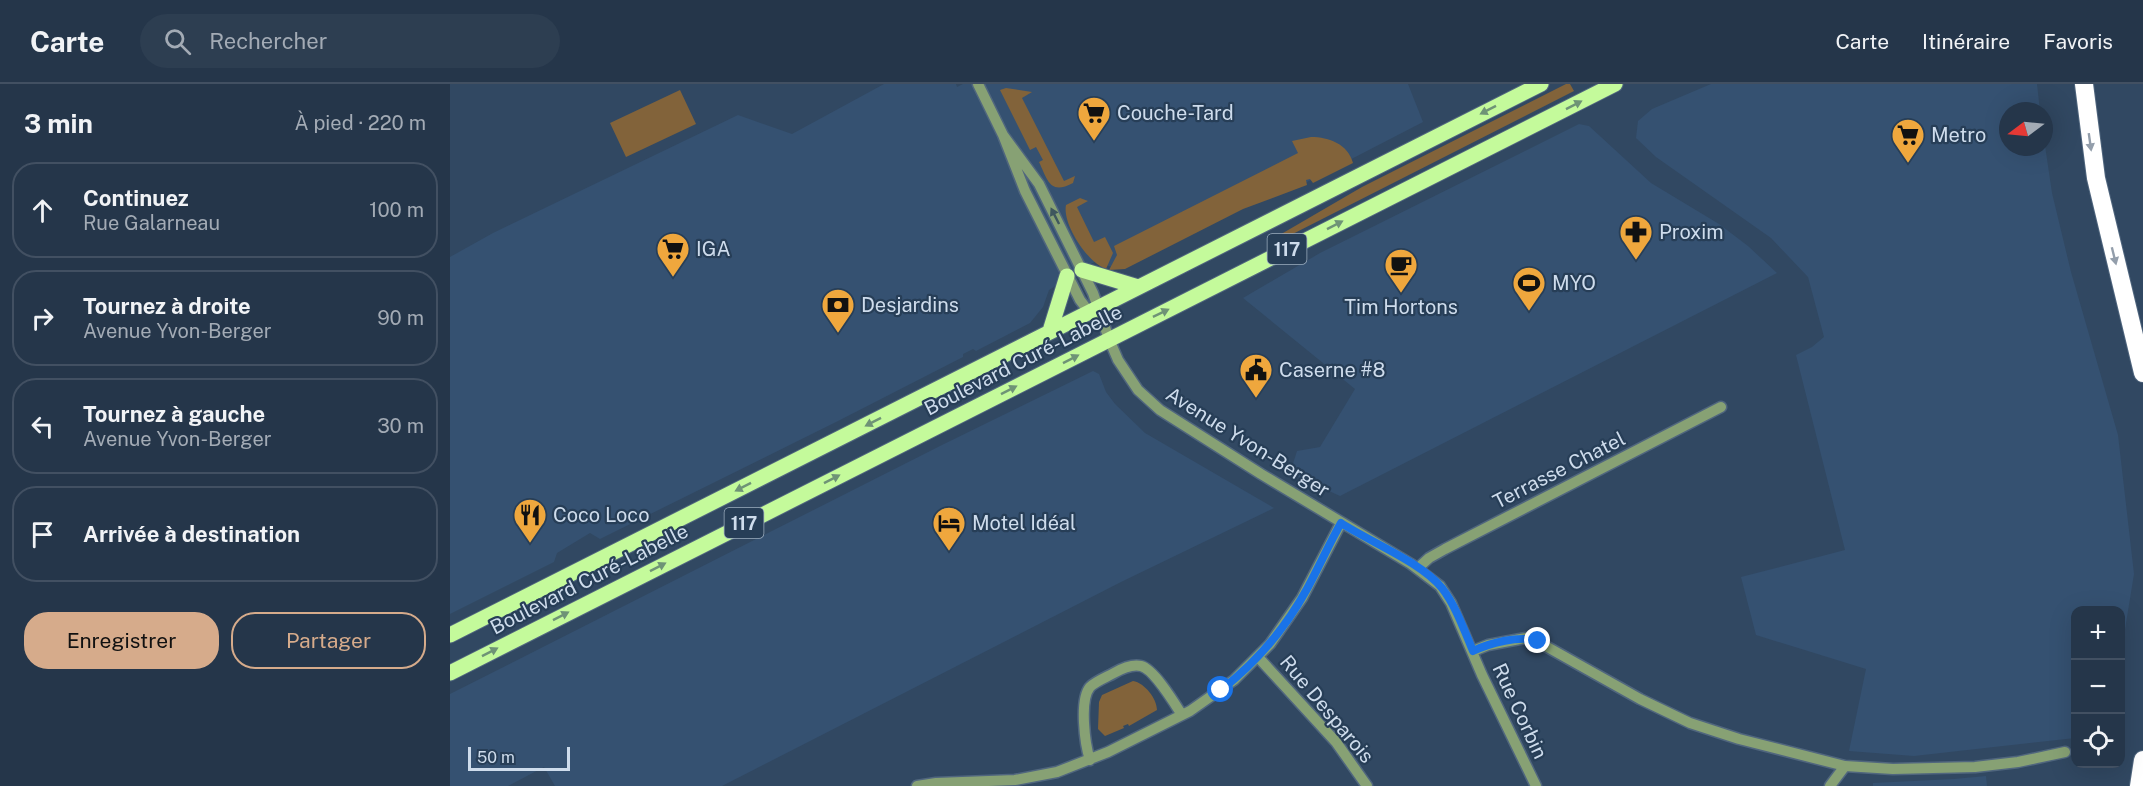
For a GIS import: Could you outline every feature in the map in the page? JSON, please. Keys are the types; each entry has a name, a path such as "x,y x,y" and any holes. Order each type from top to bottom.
{"highway":[{"path":"2084,84 2089,135 2098,187 2143,373"},
{"path":"2139,786 2143,760"}],"main road":[{"name":"Boulevard Curé-Labelle","path":"450,635 1541,84"},
{"name":"Boulevard Curé-Labelle","path":"450,673 1615,84"},
{"path":"1050,331 1075,273 1138,287"}],"street":[{"path":"978,84 1003,135 1025,191 1075,273"},
{"path":"1003,135 1039,184 1075,273"},
{"name":"Avenue Yvon-Berger","path":"1075,273 1080,300 1094,310 1130,379 1155,406 1432,578 1445,593 1473,651"},
{"name":"Terrasse Chatel","path":"1418,568 1429,558 1445,549 1721,407"},
{"path":"917,786 936,783 1015,780 1057,772 1090,760 1182,715 1221,690 1258,657 1297,606 1341,523"},
{"path":"1473,651 1488,645 1526,638 1533,639 1640,699 1690,723 1739,739 1845,766 1878,769 1961,768 2018,762 2065,752"},
{"name":"Rue Corbin","path":"1473,651 1482,675 1536,786"},
{"name":"Rue Desparois","path":"1258,657 1336,742 1367,786"},
{"path":"1090,760 1085,736 1086,694 1094,684 1118,671 1136,666 1145,668 1157,679 1182,715"},
{"path":"1830,786 1845,766"}],"shaded area":[{"path":"884,84 956,84 957,87 963,84 1408,84 1423,122 1303,184 1236,210 1114,268 1096,261 1049,290 1043,307 1030,323 976,351 973,349 963,354 963,357 838,421 600,539 590,533 557,553 554,562 450,614 450,257 493,233 738,115 792,134"},
{"path":"1570,84 1574,91 1273,244 1271,240 1362,187"},
{"path":"1711,84 2037,84 2039,102 1999,102 1999,156 2047,156 2052,193 2071,272 2118,435 2134,574 2125,629 2125,606 2071,606 2071,738 1914,756 1849,751 1866,669 1756,635 1741,577 1845,550 1796,355 1812,347 1824,337 1808,277 1771,238 1656,157 1636,138 1638,121 1652,109"},
{"path":"1006,88 1032,92 1022,98 1064,181 1075,176 1073,183 1055,187 1048,180 1039,162 1043,160 1036,147 1030,150 1000,90"},
{"path":"680,90 696,124 626,157 610,123"},
{"path":"1579,124 1589,126 1651,183 1719,224 1748,246 1777,273 1340,496 1290,473 1297,451 1320,447 1355,389 1243,298 1320,253"},
{"path":"1311,137 1331,140 1342,146 1353,163 1313,183 1310,179 1306,180 1307,185 1243,209 1125,269 1109,270 1117,255 1114,246 1298,153 1292,141"},
{"path":"1080,198 1088,201 1077,207 1094,242 1105,237 1113,253 1106,269 1084,251 1068,222 1066,205"},
{"path":"1093,371 1099,374 1106,392 1115,404 1145,433 1274,508 1121,582 722,786 555,786 544,767 508,786 450,786 450,694"},
{"path":"1133,681 1150,692 1157,710 1105,736 1098,729 1099,702 1102,695"},
{"path":"1986,776 1987,786 1873,786 1873,783"}],"place":[{"name":"Couche-Tard","path":"1094,142"},
{"name":"Metro","path":"1908,164"},
{"name":"Proxim","path":"1636,261"},
{"name":"IGA","path":"673,278"},
{"name":"Tim Hortons","path":"1401,294"},
{"name":"MYO","path":"1529,312"},
{"name":"Desjardins","path":"838,334"},
{"name":"Caserne #8","path":"1256,399"},
{"name":"Coco Loco","path":"530,544"},
{"name":"Motel Idéal","path":"949,552"}],"route":[{"path":"1221,690 1250,666 1281,630 1307,589 1341,523 1411,564 1440,586 1451,603 1473,651 1488,645 1526,638 1538,641"}]}
